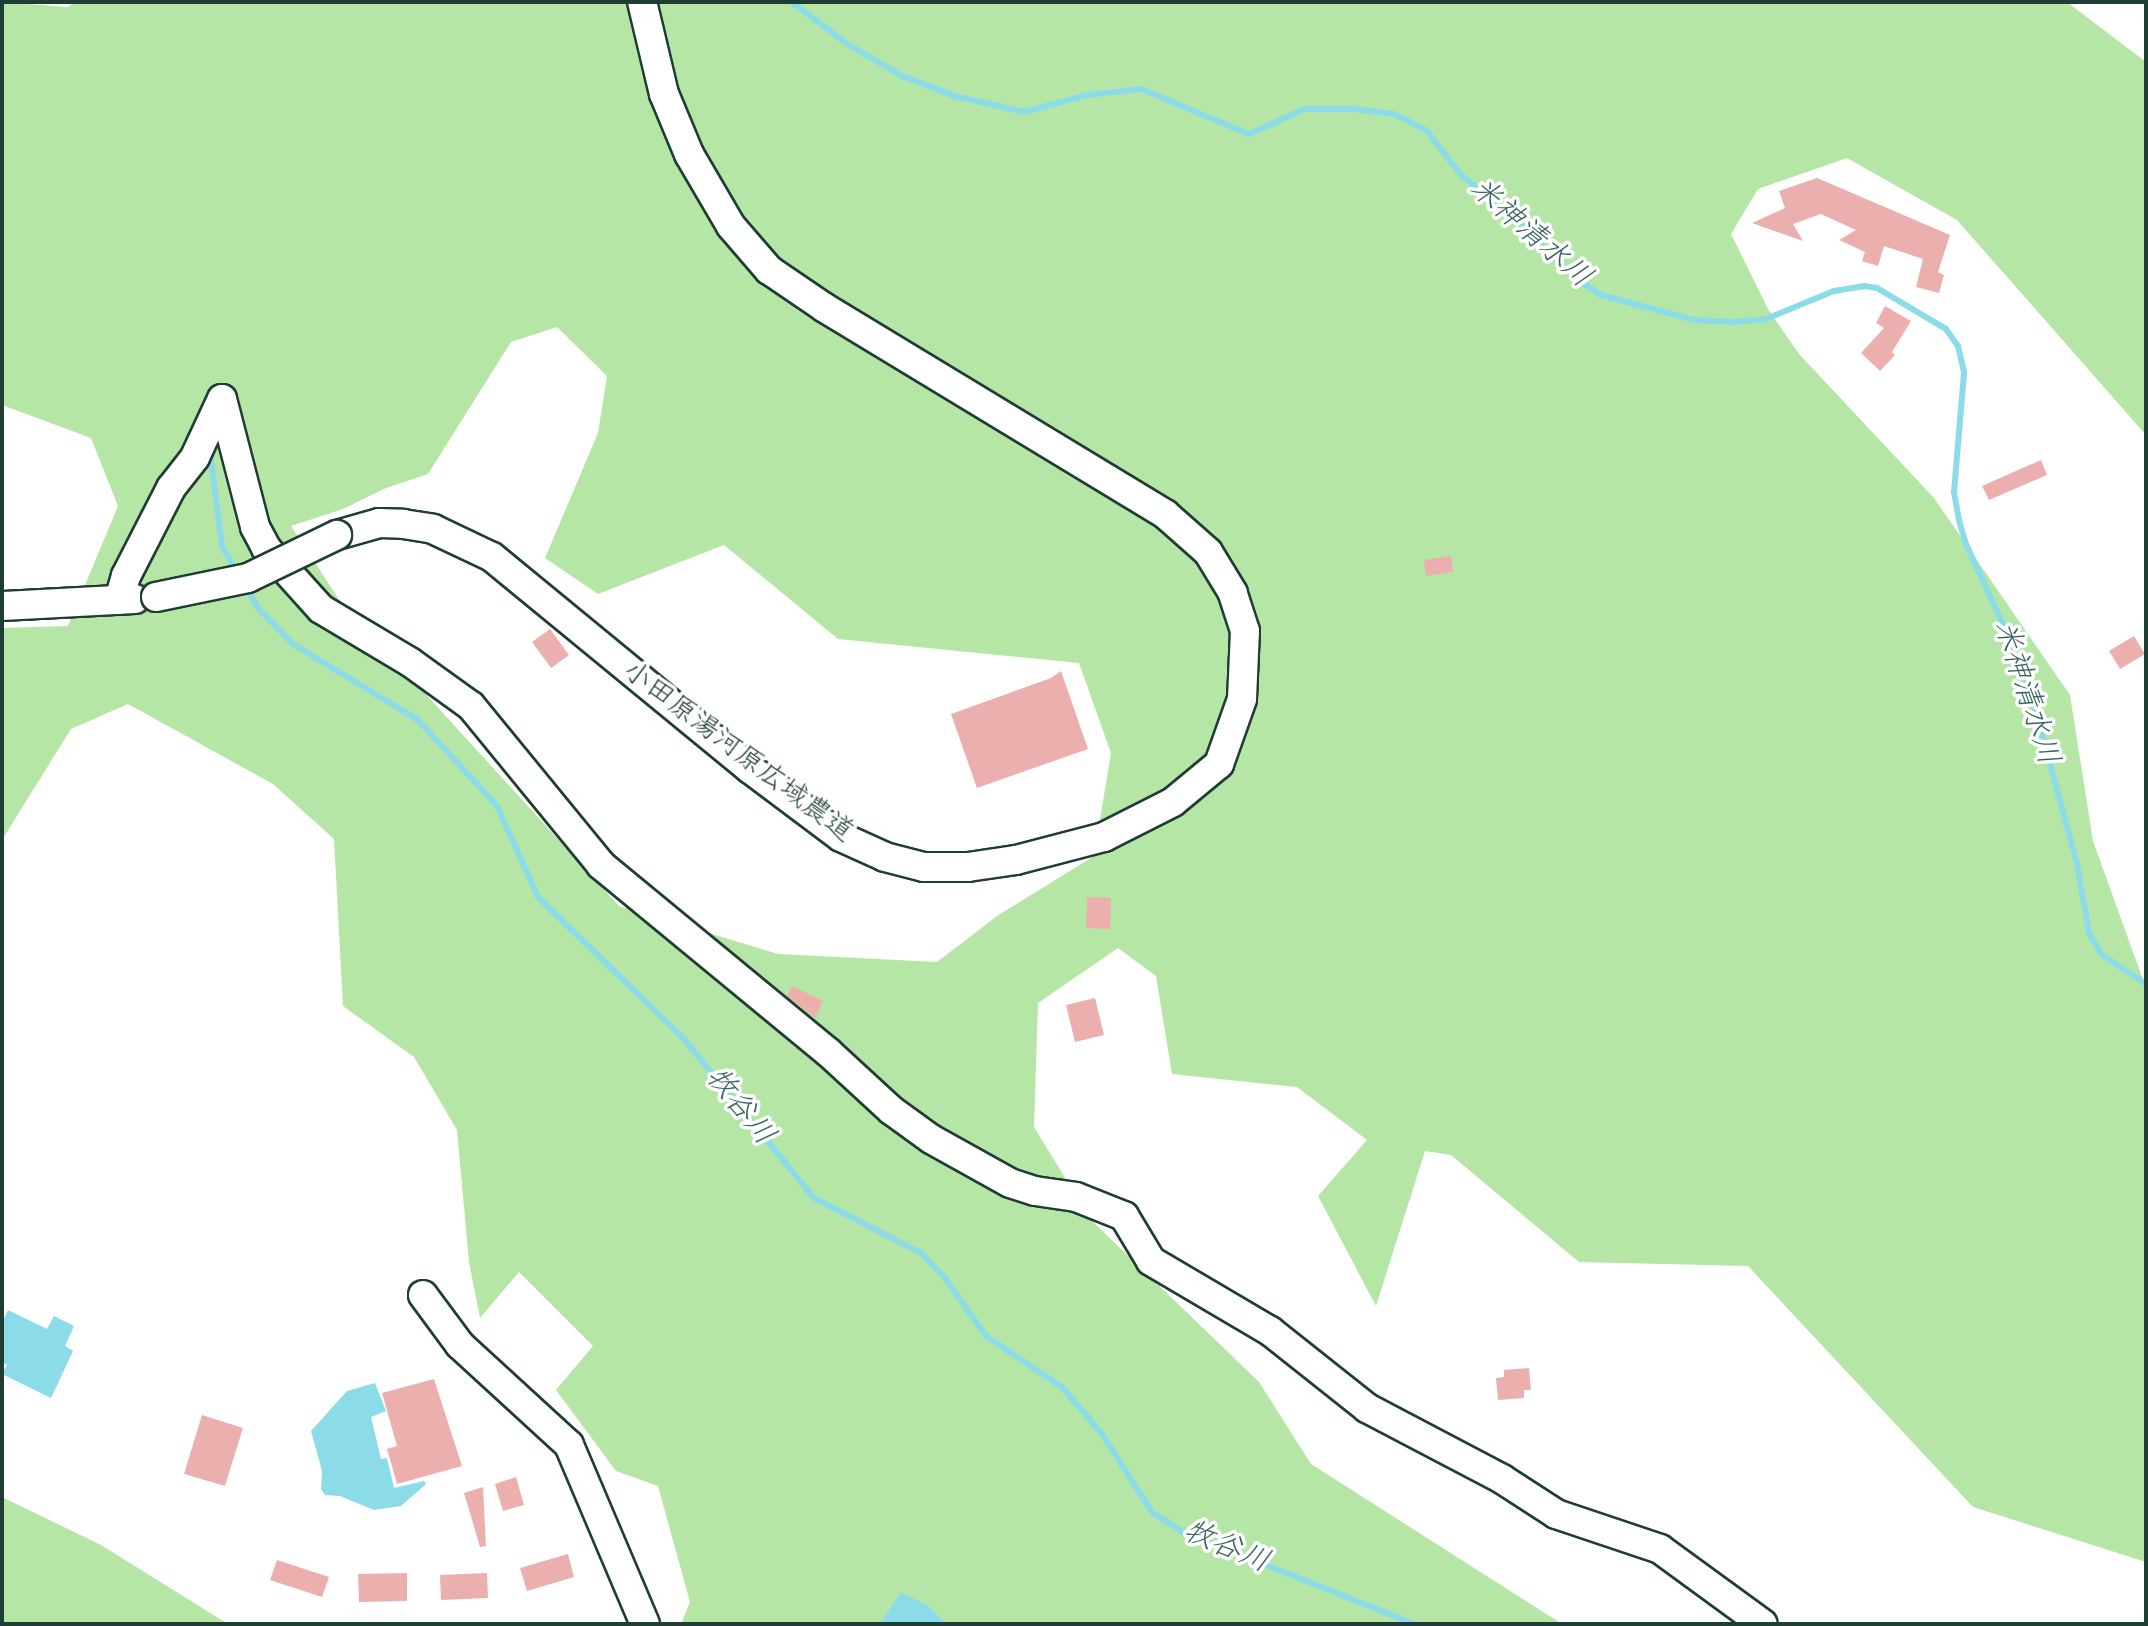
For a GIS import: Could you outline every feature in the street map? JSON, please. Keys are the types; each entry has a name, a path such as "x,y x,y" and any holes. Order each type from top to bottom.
{"street":[{"name":"小田原湯河原広域農道","path":"2,606 156,597 248,578 337,535 379,523 433,529 492,557 749,768 841,837 885,857 924,867 968,867 1016,860 1104,837 1173,802 1219,764 1242,699 1246,643 1233,593 1208,552 1165,514 825,308 769,270 731,226 689,154 664,94 642,2"},
{"path":"119,600 126,576 171,488 195,457 222,399 255,527 266,548 321,609 410,662 471,706 601,865 828,1052 891,1110 931,1139 1010,1183 1035,1191 1076,1197 1124,1216 1151,1261 1260,1324 1367,1408 1502,1479 1556,1514 1660,1549 1763,1624"},
{"path":"423,1295 460,1345 569,1445 645,1624"}],"green space":[{"path":"2,2 67,7 76,2 2067,2 2146,62 2146,435 1957,220 1847,158 1758,189 1731,234 1768,309 1799,354 1934,498 2070,695 2093,841 2146,988 2146,1562 1973,1507 1748,1266 1579,1262 1451,1155 1425,1151 1376,1306 1318,1196 1367,1140 1297,1087 1172,1074 1156,976 1118,948 1038,1003 1034,1127 1091,1220 1259,1382 1311,1464 1562,1624 681,1624 690,1602 658,1486 616,1471 556,1390 593,1346 519,1272 480,1318 469,1262 457,1130 414,1057 343,1006 334,839 273,784 128,704 71,729 2,840 2,628 68,626 118,506 91,438 2,405","holes":["557,327 607,376 598,433 545,558 598,594 724,545 838,639 1079,663 1111,753 1094,856 997,916 937,962 778,954 619,906 338,598 291,526 343,509 386,488 428,474 511,342"]},
{"path":"2,1497 101,1545 228,1624 2,1624"}],"water":[{"path":"8,1310 47,1329 54,1316 74,1326 65,1346 73,1351 51,1398 2,1374 7,1365 2,1362 2,1323"},
{"path":"375,1383 386,1411 371,1417 381,1459 387,1458 394,1488 424,1481 426,1484 401,1506 374,1510 340,1496 325,1495 321,1489 322,1471 311,1431 347,1391"},
{"path":"901,1592 927,1605 947,1624 880,1624"}],"building":[{"path":"1817,178 1950,235 1938,272 1944,275 1939,293 1916,287 1923,259 1884,246 1878,266 1862,261 1865,252 1839,240 1856,230 1821,214 1793,224 1803,241 1752,223 1785,208 1779,191"},
{"path":"1885,306 1911,321 1892,352 1895,355 1880,371 1861,353 1884,328 1876,323"},
{"path":"2041,460 2047,475 1989,500 1982,486"},
{"path":"1451,556 1453,572 1426,576 1424,560"},
{"path":"550,629 569,655 551,668 532,642"},
{"path":"2134,636 2145,654 2120,669 2109,651"},
{"path":"1061,671 1088,749 977,788 951,714 1051,678"},
{"path":"1087,897 1111,898 1110,929 1086,928"},
{"path":"792,986 823,1001 815,1018 787,996"},
{"path":"1095,998 1104,1035 1075,1042 1066,1005"},
{"path":"1529,1368 1531,1390 1524,1390 1524,1398 1498,1400 1496,1378 1504,1377 1504,1370"},
{"path":"434,1379 462,1466 397,1484 387,1449 397,1446 382,1393"},
{"path":"202,1415 243,1428 225,1486 184,1474"},
{"path":"516,1477 524,1505 503,1511 495,1484"},
{"path":"483,1487 486,1546 480,1547 464,1493"},
{"path":"568,1554 574,1577 527,1591 520,1568"},
{"path":"277,1560 329,1577 322,1597 270,1580"},
{"path":"407,1573 407,1601 359,1602 358,1574"},
{"path":"487,1573 488,1598 441,1600 440,1575"}],"waterway":[{"name":"米神清水川","path":"792,2 846,43 902,76 955,96 1024,112 1087,95 1141,89 1249,134 1305,109 1354,109 1394,114 1426,130 1461,175 1513,217 1575,278 1601,295 1694,320 1734,322 1766,319 1834,291 1864,286 1877,288 1946,329 1958,346 1964,373 1954,492 1966,544 2025,672 2077,864 2089,933 2101,954 2146,984"},
{"name":"牧谷川","path":"210,452 222,546 237,572"},
{"name":"牧谷川","path":"245,585 258,608 293,644 418,720 497,806 538,897 683,1038 814,1198 921,1253 944,1277 986,1336 1063,1388 1102,1434 1152,1512 1183,1532 1414,1624"}]}
